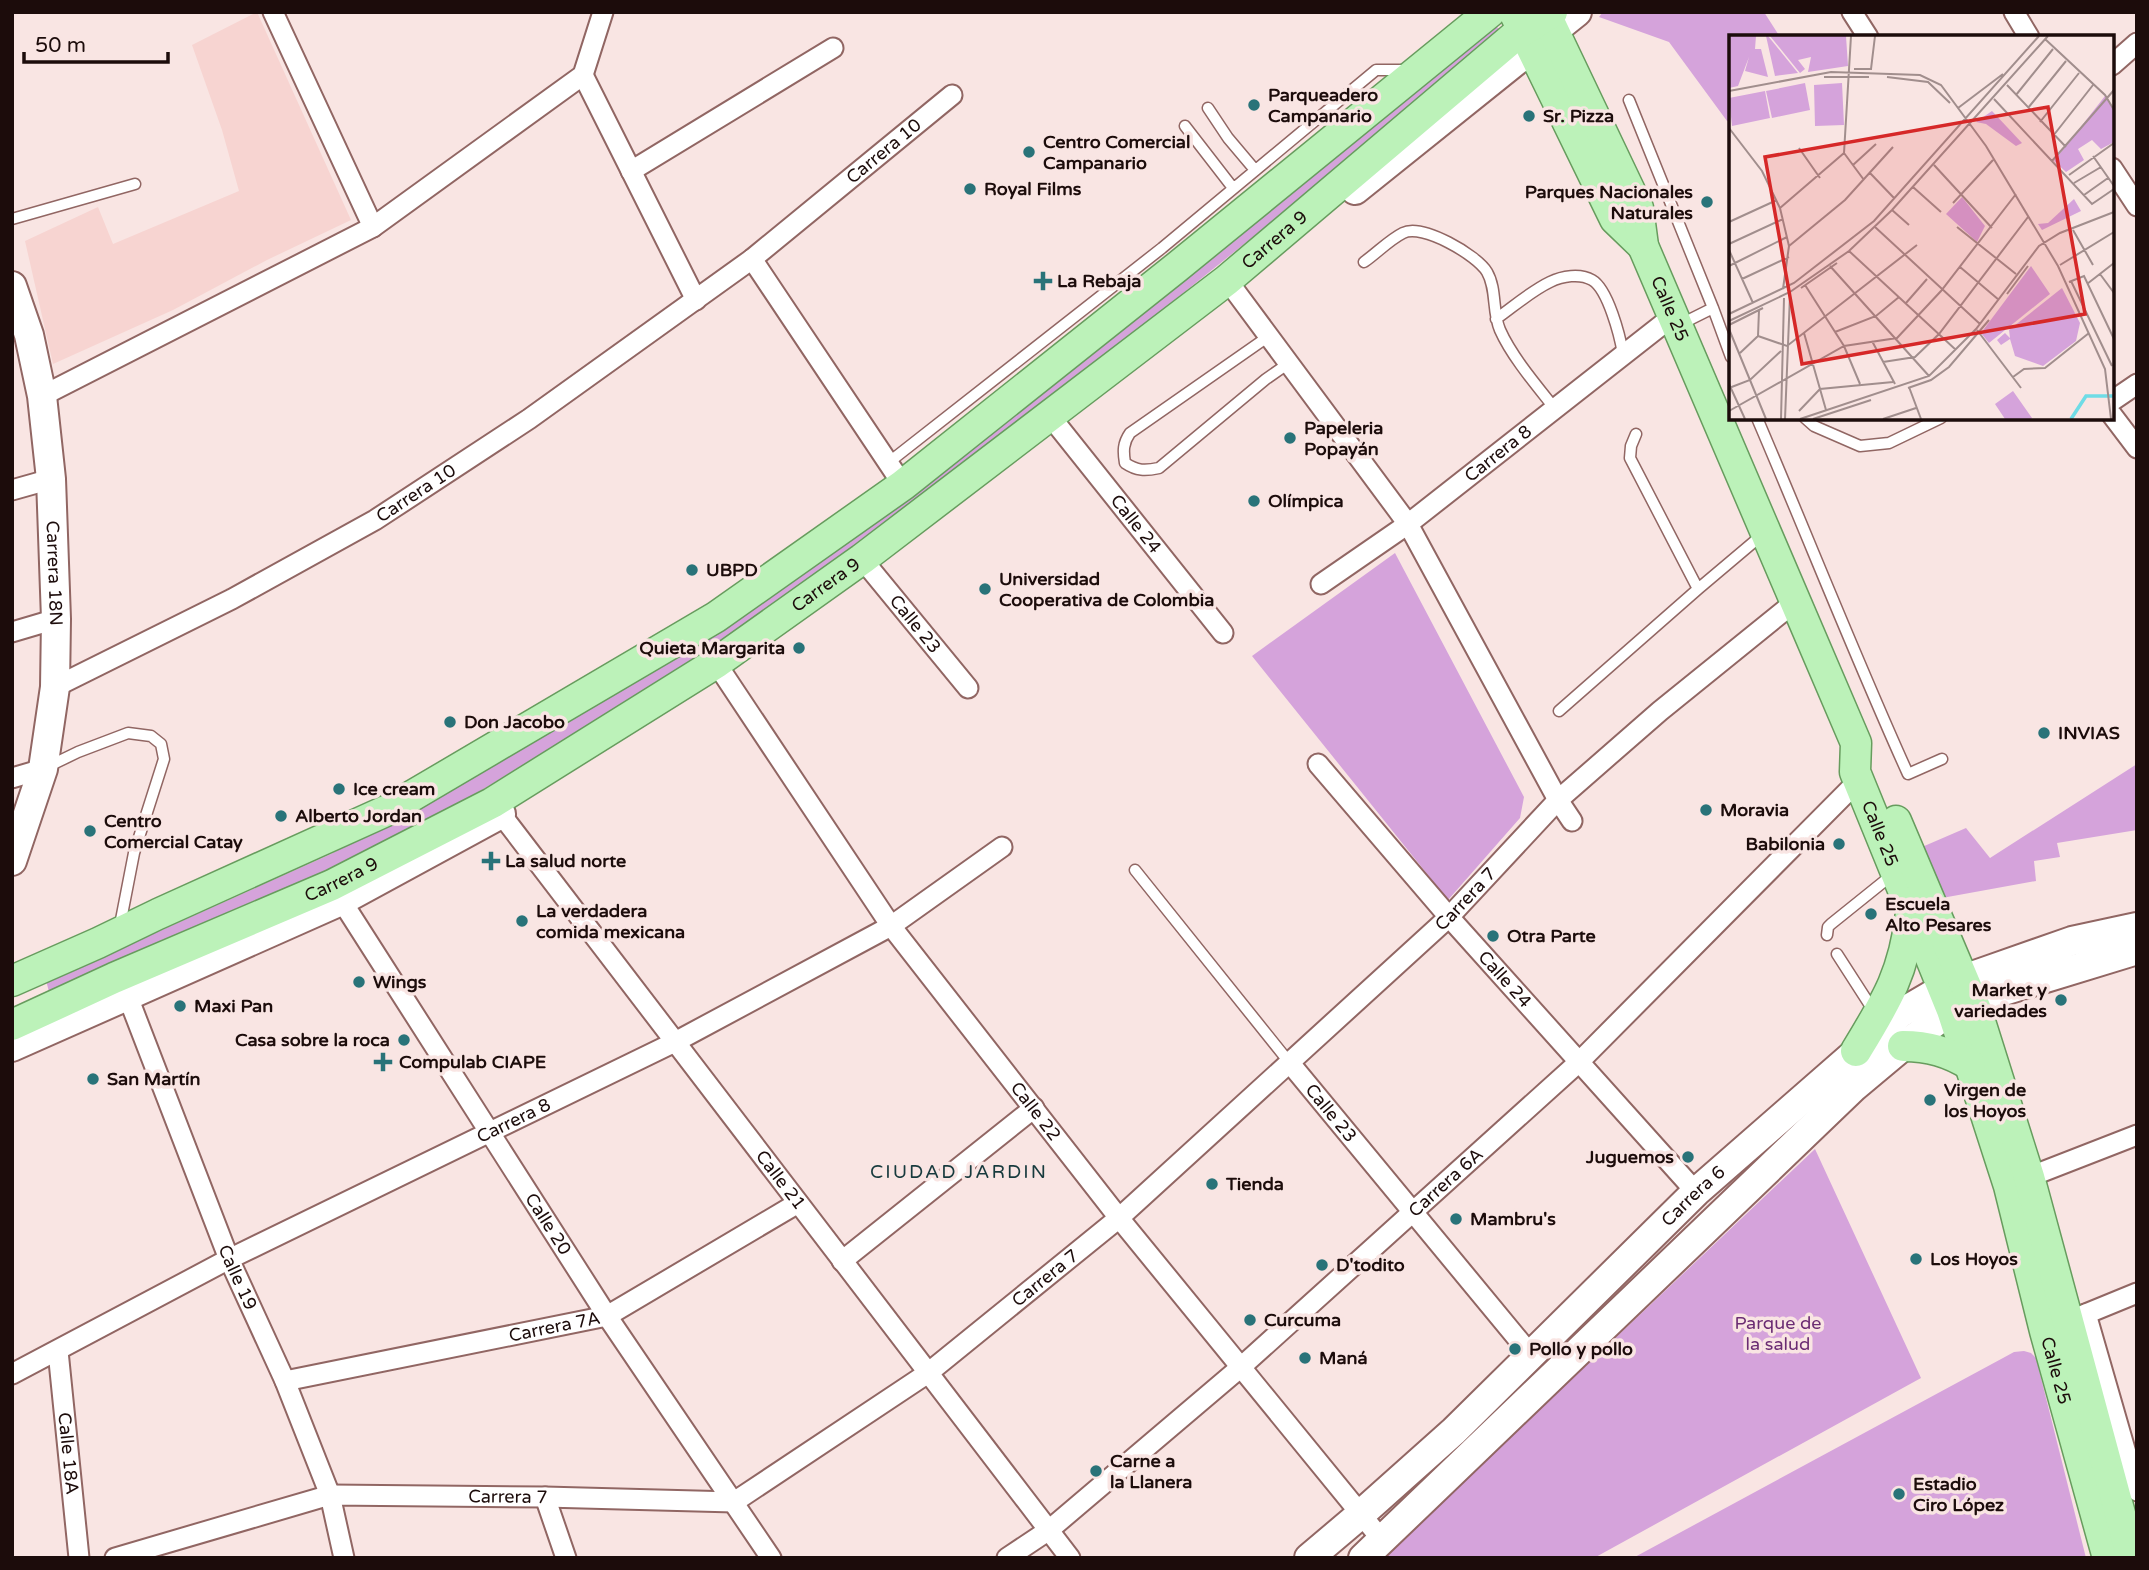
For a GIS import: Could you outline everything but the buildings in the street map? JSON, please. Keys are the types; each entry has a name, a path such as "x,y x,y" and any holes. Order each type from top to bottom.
{"main road":[{"path":"1426,64 1455,12"},
{"name":"Carrera 9","path":"12,981 387,810 716,617 895,474 1177,267 1490,12"},
{"path":"1459,84 1533,35 1577,12"},
{"path":"1230,284 1533,35"},
{"name":"Carrera 9","path":"12,1025 127,973 337,893 496,809 720,668 866,563 1230,284 1459,84 1533,35"},
{"name":"Calle 25","path":"1533,35 1638,208 1643,246 1856,743 1855,772 1911,913 1958,994 2029,1177 2077,1318 2132,1558"},
{"name":"Carrera 18N","path":"12,286 20,337 41,396 51,480 56,619 55,687 43,769 14,855"},
{"path":"1856,743 1872,764 1958,994"},
{"path":"12,1047 128,997 337,893"},
{"path":"1856,1051 1891,993 1901,967 1911,913"},
{"name":"Carrera 6","path":"1373,1549 1844,1096 1958,994 2072,941 2137,927"},
{"name":"Carrera 6","path":"1323,1553 1454,1431 1696,1192 1901,1013 1958,994 2137,950"},
{"name":"Calle 25","path":"1958,994 1970,1065 2009,1186 2045,1331 2108,1558"},
{"path":"1903,1046 1938,1050 1970,1065"}],"street":[{"path":"273,12 373,227"},
{"path":"41,396 373,227 583,75 603,12"},
{"path":"1852,12 1867,35"},
{"path":"2014,12 2028,35"},
{"path":"2114,63 2137,43"},
{"path":"631,171 833,48"},
{"path":"583,75 696,300"},
{"name":"Carrera 10","path":"55,687 232,599 375,520 529,419 752,259 952,95"},
{"path":"2114,171 2137,206"},
{"path":"752,259 895,474"},
{"path":"1230,284 1408,524 1558,800 1572,821"},
{"name":"Carrera 8","path":"1321,584 1408,524 1556,410 1623,354 1675,321"},
{"path":"2114,400 2137,384"},
{"path":"2114,418 2137,448"},
{"name":"Calle 24","path":"1053,419 1223,633"},
{"path":"12,490 51,480"},
{"name":"Calle 23","path":"866,563 968,688"},
{"name":"Carrera 7","path":"115,1558 331,1495 734,1502 928,1373 1119,1218 1449,917 1558,800 1660,711 1796,601"},
{"path":"12,632 56,619"},
{"name":"Calle 22","path":"720,668 891,926 1119,1218 1362,1514 1373,1549"},
{"name":"Calle 24","path":"1318,764 1449,917 1696,1192"},
{"path":"12,778 43,769"},
{"name":"Carrera 6A","path":"1007,1558 1049,1530 1241,1367 1579,1062 1859,780"},
{"name":"Calle 21","path":"496,809 1070,1558"},
{"name":"Carrera 8","path":"12,1374 229,1259 675,1042 891,926 1002,848"},
{"name":"Calle 20","path":"337,893 607,1316 771,1558"},
{"name":"Calle 19","path":"128,997 229,1259 285,1381 331,1495 344,1558"},
{"name":"Calle 23","path":"1289,1062 1531,1355"},
{"path":"842,1261 1034,1108"},
{"path":"2029,1177 2137,1135"},
{"name":"Carrera 7A","path":"285,1381 607,1316 798,1203"},
{"path":"2137,1293 2077,1318 2137,1491"},
{"name":"Calle 18A","path":"58,1351 79,1558"},
{"path":"545,1497 566,1558"}],"lane":[{"path":"895,474 1376,70 1426,64"},
{"path":"1629,100 1729,352"},
{"path":"1208,108 1228,138 1255,170"},
{"path":"1185,126 1233,188"},
{"path":"12,219 135,184"},
{"path":"1364,262 1405,231 1430,234 1463,249 1487,273 1492,287 1496,319 1510,347 1556,410"},
{"path":"1496,319 1549,282 1566,276 1580,276 1594,280 1605,297 1623,354"},
{"path":"1675,321 1713,308"},
{"path":"1269,336 1130,433 1123,452 1125,463 1135,470 1159,468 1289,363"},
{"path":"1758,420 1861,670 1908,774 1942,759"},
{"path":"1807,420 1814,426 1860,446 1889,443 1937,420"},
{"path":"1636,434 1630,446 1630,458 1698,589"},
{"path":"1559,711 1766,532"},
{"path":"43,769 128,733 151,736 161,744 164,759 134,853 119,933"},
{"name":"Calle 23","path":"1135,870 1289,1062"},
{"path":"1828,934 1831,924 1895,872"},
{"path":"1837,954 1877,1016"}],"shaded area":[{"path":"257,12 351,220 267,260 173,310 53,364 25,241 98,207 113,244 239,191 222,130 192,45"}],"green space":[{"path":"1603,12 1764,12 1779,35 1729,35 1729,122 1669,42 1599,17"},
{"path":"1489,19 1499,29 1305,195 1136,331 898,516 719,645 454,807 339,869 50,996 46,980 331,854 444,794 713,634"},
{"path":"1395,553 1524,797 1520,818 1448,900 1252,656"},
{"path":"2137,764 2137,830 2057,843 2060,857 2034,861 2036,881 1942,898 1922,847 1966,828 1990,858"},
{"name":"Parque de la salud","path":"1815,1149 1921,1378 1594,1558 1378,1558 1425,1518"},
{"name":"Estadio Ciro López","path":"2024,1351 2036,1358 2086,1558 1633,1558 2014,1352"}],"place":[{"name":"Parqueadero Campanario","path":"1254,105"},
{"name":"Sr. Pizza","path":"1529,116"},
{"name":"Centro Comercial Campanario","path":"1029,152"},
{"name":"Royal Films","path":"970,189"},
{"name":"Parques Nacionales Naturales","path":"1707,202"},
{"name":"La Rebaja","path":"1043,281"},
{"name":"Papeleria Popayán","path":"1290,438"},
{"name":"Olímpica","path":"1254,501"},
{"name":"UBPD","path":"692,570"},
{"name":"Universidad Cooperativa de Colombia","path":"985,589"},
{"name":"Quieta Margarita","path":"799,648"},
{"name":"Don Jacobo","path":"450,722"},
{"name":"INVIAS","path":"2044,733"},
{"name":"Ice cream","path":"339,789"},
{"name":"Moravia","path":"1706,810"},
{"name":"Alberto Jordan","path":"281,816"},
{"name":"Centro Comercial Catay","path":"90,831"},
{"name":"Babilonia","path":"1839,844"},
{"name":"La salud norte","path":"491,861"},
{"name":"Escuela Alto Pesares","path":"1871,914"},
{"name":"La verdadera comida mexicana","path":"522,921"},
{"name":"Otra Parte","path":"1493,936"},
{"name":"Wings","path":"359,982"},
{"name":"Market y variedades","path":"2061,1000"},
{"name":"Maxi Pan","path":"180,1006"},
{"name":"Casa sobre la roca","path":"404,1040"},
{"name":"Compulab CIAPE","path":"383,1062"},
{"name":"San Martín","path":"93,1079"},
{"name":"Virgen de los Hoyos","path":"1930,1100"},
{"name":"Juguemos","path":"1688,1157"},
{"name":"Tienda","path":"1212,1184"},
{"name":"Mambru's","path":"1456,1219"},
{"name":"Los Hoyos","path":"1916,1259"},
{"name":"D'todito","path":"1322,1265"},
{"name":"Curcuma","path":"1250,1320"},
{"name":"Pollo y pollo","path":"1515,1349"},
{"name":"Maná","path":"1305,1358"},
{"name":"Carne a la Llanera","path":"1096,1471"},
{"name":"Estadio Ciro López","path":"1899,1494"}],"district":[{"name":"CIUDAD JARDIN","path":"959,1171"}]}
